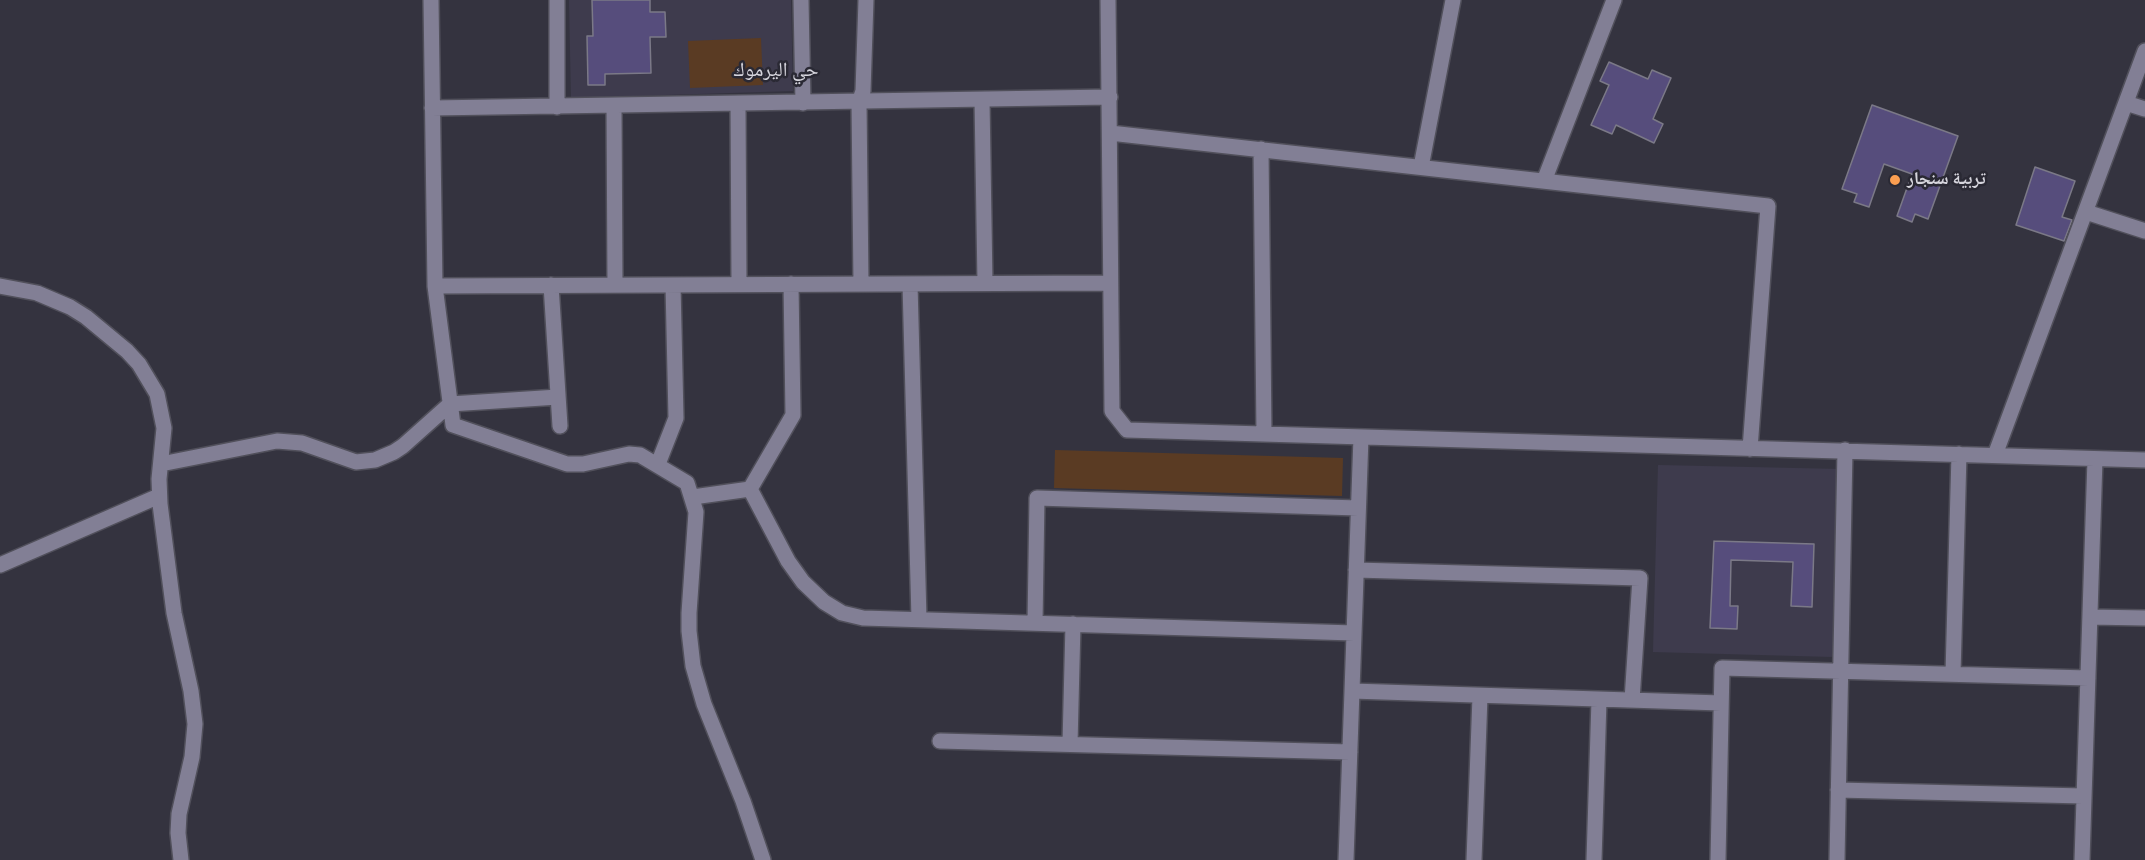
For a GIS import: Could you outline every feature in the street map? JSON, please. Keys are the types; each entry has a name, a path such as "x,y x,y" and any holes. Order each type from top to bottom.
{"street":[{"path":"431,0 435,285 453,425 567,464 583,464 634,454 658,464 685,480 693,498 696,520 688,631 693,666 704,704 743,801 763,860"},
{"path":"557,0 557,106"},
{"path":"801,0 803,103"},
{"path":"861,284 860,102 863,91 866,0"},
{"path":"1108,0 1112,411 1128,430 2145,460"},
{"path":"1420,166 1453,0"},
{"path":"1544,181 1614,0"},
{"path":"1995,455 2145,51"},
{"path":"432,108 1110,97"},
{"path":"982,100 985,283"},
{"path":"2126,103 2145,109"},
{"path":"738,104 739,284"},
{"path":"614,106 615,285"},
{"path":"1110,133 1261,148 1768,207 1750,449"},
{"path":"1261,148 1264,434"},
{"path":"2086,212 2145,231"},
{"path":"435,285 1110,283"},
{"path":"750,489 793,415 791,284"},
{"path":"910,284 919,620"},
{"path":"551,285 560,426"},
{"path":"658,464 676,418 673,285"},
{"path":"0,286 37,293 70,307 100,328 139,364 149,378 162,411 164,428 159,496 174,613 195,716 195,741 179,814 178,833 181,860"},
{"path":"161,464 277,441 302,443 356,462 375,460 403,446 450,404 558,397"},
{"path":"1346,860 1361,437"},
{"path":"1837,860 1845,450"},
{"path":"1953,674 1959,454"},
{"path":"2082,860 2095,459"},
{"path":"750,489 788,561 803,582 824,602 842,613 862,618 1354,633"},
{"path":"693,498 750,489"},
{"path":"0,565 159,496"},
{"path":"1035,623 1037,498 1358,508"},
{"path":"1356,570 1640,578 1632,700"},
{"path":"2090,617 2145,618"},
{"path":"1070,744 1073,624"},
{"path":"1718,860 1722,668 2088,678"},
{"path":"1352,691 1721,703"},
{"path":"1474,860 1480,696"},
{"path":"1594,860 1599,700"},
{"path":"940,741 1350,752"},
{"path":"1838,790 2083,796"}],"shaded area":[{"path":"569,0 791,0 793,91 571,98"},
{"path":"761,38 763,85 690,88 688,41"},
{"path":"1055,450 1343,458 1342,496 1054,488"},
{"path":"1658,465 1840,469 1833,657 1653,652"}],"building":[{"path":"592,0 650,0 650,12 665,12 666,37 650,37 651,73 605,74 605,85 588,85 587,36 593,36"},
{"path":"1609,62 1648,79 1652,70 1671,78 1653,119 1663,124 1654,143 1616,125 1612,134 1591,125 1609,85 1600,81"},
{"path":"1872,105 1958,136 1928,219 1915,214 1912,222 1897,216 1912,174 1884,164 1869,207 1854,202 1857,194 1842,189"},
{"path":"2035,167 2075,181 2062,217 2072,220 2064,241 2016,225"},
{"path":"1714,541 1814,544 1812,607 1791,606 1793,562 1731,560 1730,606 1738,606 1737,629 1710,628"}],"place":[{"name":"تربية سنجار","path":"1895,180"}],"district":[{"name":"حي اليرموك","path":"776,71"}]}
